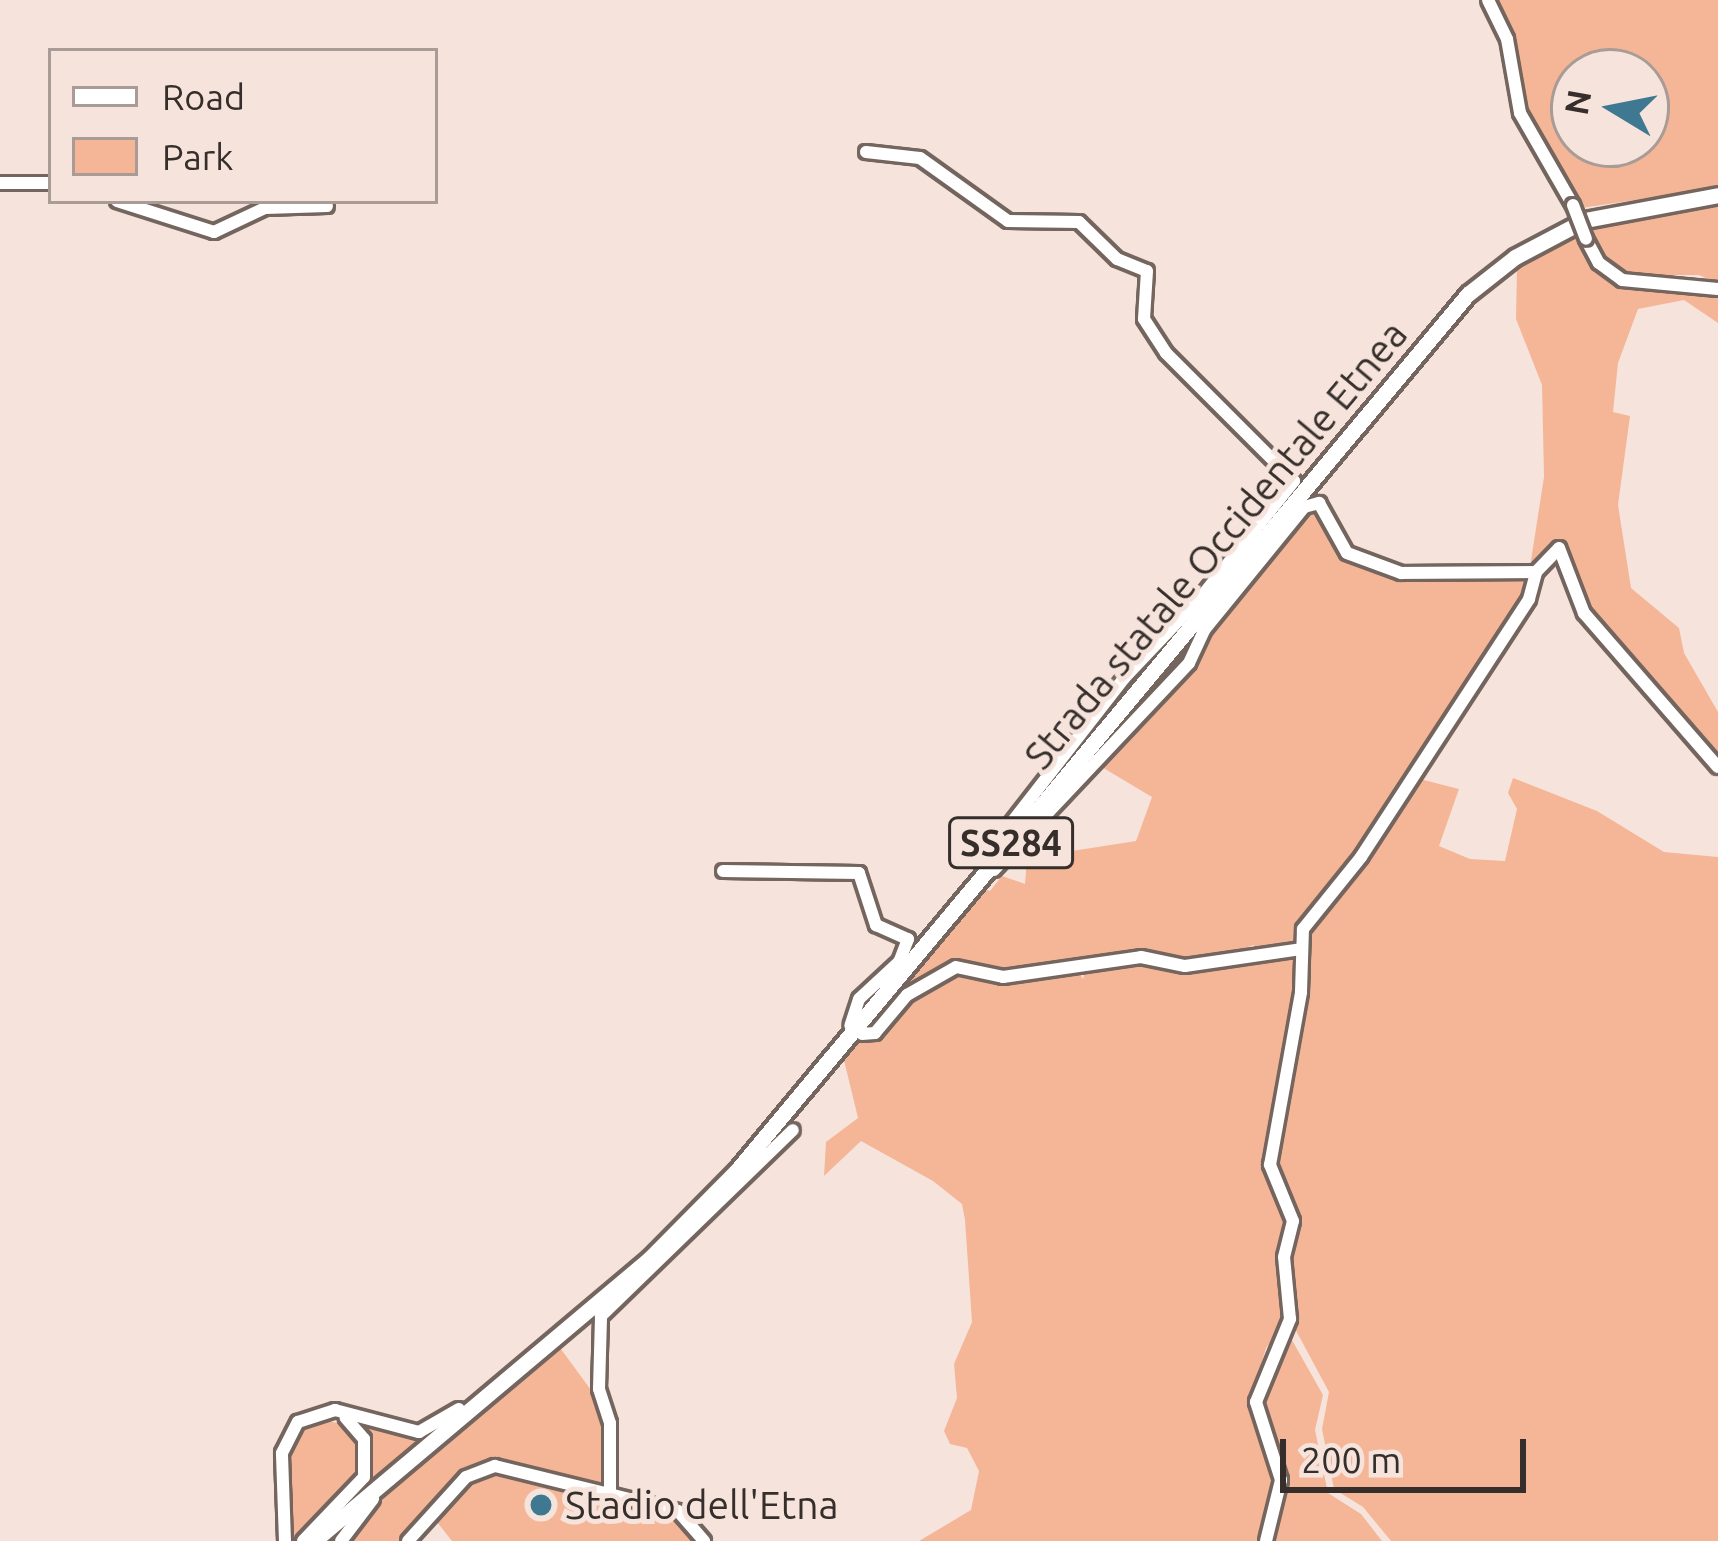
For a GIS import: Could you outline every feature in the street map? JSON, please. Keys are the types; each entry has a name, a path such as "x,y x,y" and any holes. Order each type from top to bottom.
{"main road":[{"name":"Strada statale Occidentale Etnea","path":"314,1541 548,1343 737,1170 1478,286 1585,220 1718,195"}],"street":[{"path":"1488,0 1508,39 1520,113 1573,205 1599,263 1622,280 1718,289"},
{"path":"866,152 920,158 1008,221 1078,222 1117,259 1148,271 1144,319 1166,353 1292,476 1289,493 1145,682 975,886"},
{"path":"0,182 48,183"},
{"path":"126,204 214,232 265,208 327,206"},
{"path":"990,868 995,844 1304,507 1319,503 1342,550 1401,573 1536,572"},
{"path":"1266,1541 1281,1480 1256,1402 1290,1319 1284,1257 1293,1221 1270,1165 1301,992 1303,929 1361,857 1529,599 1536,572 1559,548 1584,613 1718,767"},
{"path":"723,871 859,873 876,926 908,939 899,962 859,999 856,1030 875,1033 907,995 956,967 1003,977 1141,957 1185,966 1301,949"},
{"path":"610,1492 610,1423 599,1390 601,1316 793,1130"},
{"path":"285,1541 281,1453 290,1431 315,1413 428,1430 548,1343"},
{"path":"341,1541 370,1501 480,1411 497,1387"},
{"path":"304,1541 350,1498 367,1468 364,1438 352,1421 315,1413"},
{"path":"408,1541 482,1468 610,1492 678,1511 704,1541"}],"green space":[{"path":"1493,0 1718,0 1718,188 1581,208 1558,168 1670,168 1670,48 1550,48 1550,153 1523,106"},
{"path":"1718,204 1718,283 1699,275 1626,275 1602,257 1590,230"},
{"path":"1578,231 1611,279 1643,290 1718,293 1718,323 1684,300 1638,309 1618,363 1613,412 1630,416 1618,505 1631,588 1679,628 1684,653 1718,712 1718,763 1591,615 1567,547 1530,567 1544,477 1542,385 1516,319 1517,265"},
{"path":"1314,507 1354,565 1409,577 1529,575 1527,595 1297,944 1256,952 1254,945 1203,961 1022,967 1003,975 947,967 862,1033 983,888 990,891 1002,876 1025,884 1027,858 1136,841 1152,797 1100,766 1188,670 1215,620"},
{"path":"1416,778 1459,789 1439,846 1470,859 1505,861 1517,809 1508,793 1513,778 1597,811 1664,852 1718,857 1718,1541 1391,1541 1363,1507 1334,1489 1322,1429 1329,1392 1293,1325 1293,1242 1273,1171 1305,931"},
{"path":"1296,953 1298,993 1262,1167 1288,1220 1284,1327 1266,1348 1249,1406 1278,1477 1263,1541 919,1541 971,1510 979,1471 967,1448 950,1444 944,1431 957,1398 954,1364 972,1322 965,1220 962,1204 933,1181 861,1141 824,1176 826,1142 858,1118 843,1056 948,973 1078,971 1083,979 1085,971 1136,961 1179,969"},
{"path":"1288,1333 1323,1395 1315,1430 1328,1493 1361,1514 1382,1541 1269,1541 1284,1487 1259,1409"},
{"path":"558,1345 599,1401 609,1467 604,1486 483,1464 404,1541 347,1541 390,1491"},
{"path":"320,1419 350,1426 362,1469 340,1502 292,1541 289,1453 303,1427"},
{"path":"360,1422 406,1437 434,1433 362,1493 371,1459"},
{"name":"Stadio dell'Etna","path":"495,1468 673,1514 701,1541 452,1541 433,1517 464,1481"}],"place":[{"name":"Stadio dell'Etna","path":"541,1505"}]}
